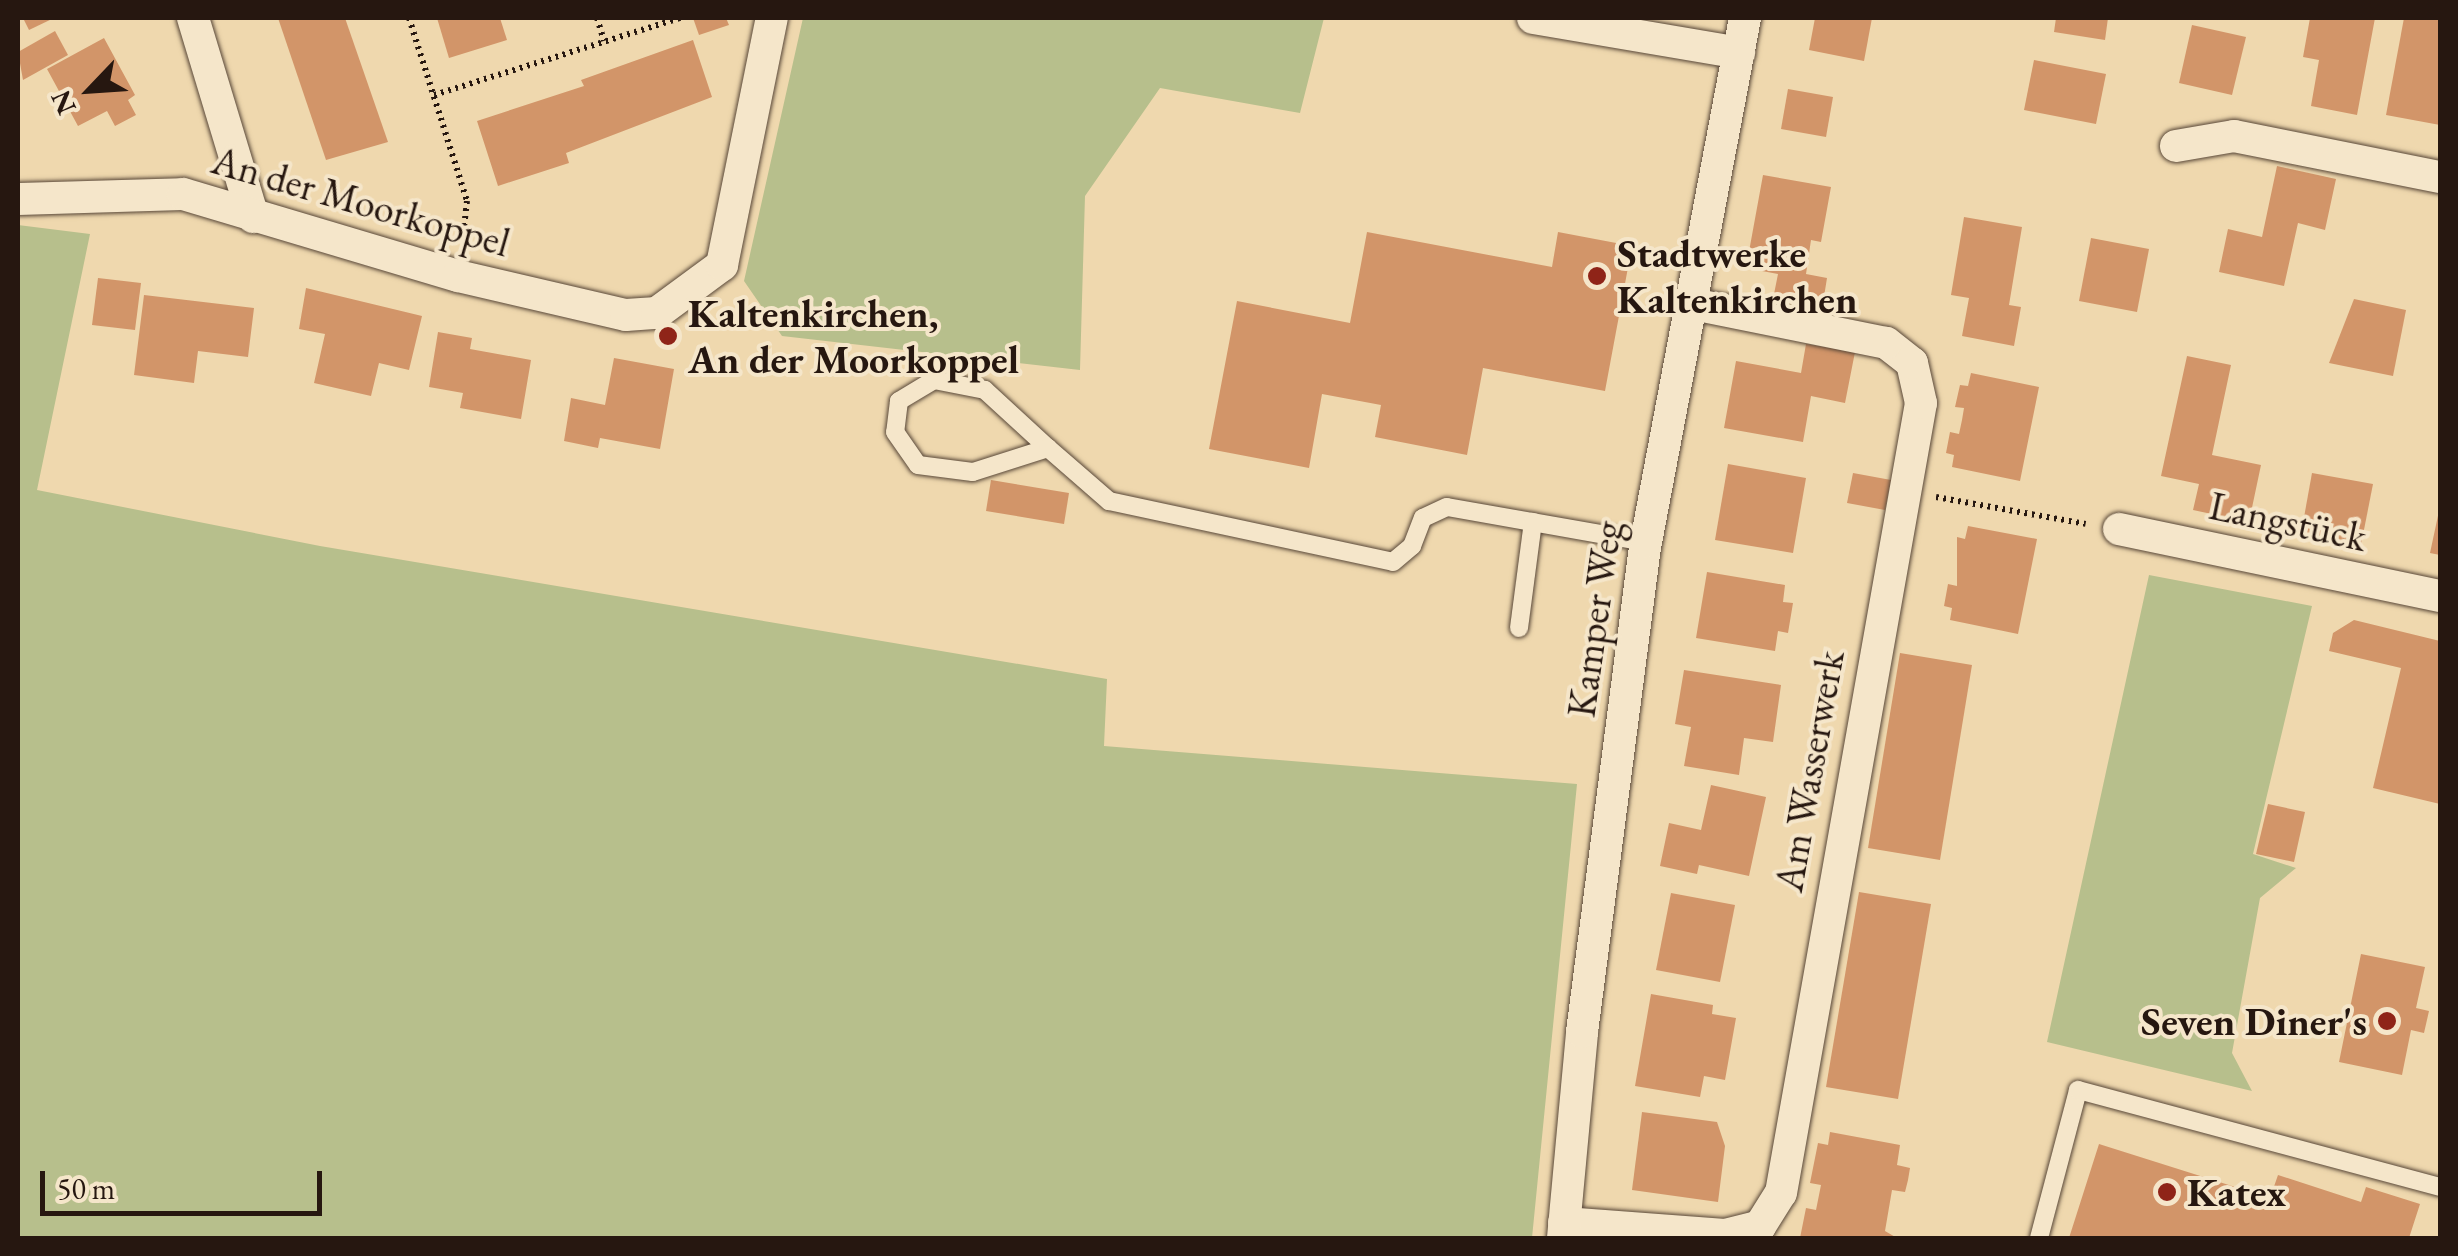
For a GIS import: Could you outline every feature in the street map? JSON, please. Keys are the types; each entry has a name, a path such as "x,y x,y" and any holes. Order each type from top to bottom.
{"street":[{"path":"193,18 253,216"},
{"name":"An der Moorkoppel","path":"18,199 183,194 458,276 626,315 677,304 722,266 772,18"},
{"path":"1532,18 1738,53"},
{"name":"Kamper Weg","path":"1564,1230 1582,1032 1646,542 1688,303 1745,18"},
{"path":"2176,146 2234,136 2440,177"},
{"name":"Am Wasserwerk","path":"1564,1230 1725,1235 1760,1226 1781,1194 1876,631 1920,404 1912,363 1886,343 1688,303"},
{"name":"Langstück","path":"2119,530 2440,596"}],"lane":[{"path":"1048,448 973,472 918,464 895,432 899,402 934,380 985,390 1110,501 1393,562 1412,546 1423,518 1448,508 1646,542"},
{"path":"1520,628 1533,522"},
{"path":"2039,1238 2078,1090 2440,1187"}],"path":[{"path":"409,18 466,200 458,276"},
{"path":"597,18 604,41"},
{"path":"434,95 680,18"},
{"path":"1905,492 2119,530"}],"green space":[{"path":"803,18 1324,18 1300,113 1160,88 1085,196 1080,370 782,336 744,281"},
{"path":"18,225 90,234 37,490 320,546 1107,679 1104,746 1577,784 1532,1238 18,1238"},
{"path":"2149,575 2312,606 2253,854 2296,868 2260,898 2232,1053 2252,1091 2047,1042"}],"building":[{"path":"23,18 54,18 29,30"},
{"path":"278,18 345,18 388,142 326,160"},
{"path":"437,18 500,18 507,40 449,58"},
{"path":"693,18 726,18 729,25 699,35"},
{"path":"1815,18 1872,18 1864,61 1809,50"},
{"path":"2056,18 2108,18 2105,40 2054,32"},
{"path":"2310,18 2375,18 2357,115 2311,106 2319,60 2303,57"},
{"path":"2404,18 2440,18 2440,125 2386,115"},
{"path":"2192,25 2246,37 2232,95 2179,83"},
{"path":"55,31 68,55 23,80 18,52"},
{"path":"104,38 135,95 128,100 136,115 115,126 107,111 78,126 47,69"},
{"path":"693,40 712,97 566,153 569,163 498,186 477,121 584,86 581,80"},
{"path":"2034,60 2106,74 2096,124 2024,110"},
{"path":"1788,89 1833,97 1826,137 1781,129"},
{"path":"2277,166 2336,179 2325,230 2298,223 2284,286 2219,272 2228,229 2262,237"},
{"path":"1763,175 1831,187 1821,242 1811,240 1806,274 1827,278 1823,303 1774,294 1778,274 1746,268"},
{"path":"1964,217 2022,227 2009,305 2021,307 2014,346 1962,336 1969,298 1951,295"},
{"path":"1367,232 1552,267 1558,232 1632,246 1605,391 1483,368 1467,455 1375,437 1381,405 1322,394 1309,468 1209,449 1237,301 1350,323"},
{"path":"2091,238 2149,249 2137,312 2079,301"},
{"path":"98,278 141,283 135,330 92,325"},
{"path":"306,288 422,316 409,370 379,363 371,396 314,383 325,334 299,329"},
{"path":"144,295 254,308 248,357 198,351 194,383 134,375"},
{"path":"2354,299 2406,310 2393,376 2329,363"},
{"path":"438,332 472,338 470,349 531,360 521,419 460,408 463,393 429,387"},
{"path":"1806,344 1855,352 1845,403 1811,396 1803,442 1724,428 1736,361 1801,373"},
{"path":"2187,356 2231,365 2212,455 2261,465 2249,522 2193,510 2199,484 2161,476"},
{"path":"614,358 674,369 660,449 600,438 598,448 564,441 571,398 605,405"},
{"path":"1971,373 2039,387 2020,481 1952,467 1954,455 1946,453 1950,432 1959,434 1964,408 1955,407 1960,385 1968,386"},
{"path":"1728,464 1806,478 1793,553 1715,540"},
{"path":"1853,473 1891,480 1885,510 1847,503"},
{"path":"2312,473 2373,484 2361,545 2301,534"},
{"path":"991,480 1069,493 1064,524 986,511"},
{"path":"2440,512 2440,555 2430,553"},
{"path":"1968,526 2037,539 2018,634 1950,620 1952,608 1944,606 1948,584 1957,586 1957,537 1965,539"},
{"path":"1707,572 1785,585 1783,602 1793,603 1788,633 1778,631 1775,651 1696,638"},
{"path":"2354,620 2440,641 2440,804 2373,788 2401,668 2329,651 2333,633"},
{"path":"1900,653 1972,665 1940,860 1868,848"},
{"path":"1684,670 1781,685 1773,742 1744,738 1739,775 1684,766 1691,727 1675,724"},
{"path":"1711,785 1766,797 1749,876 1699,865 1697,874 1660,866 1669,823 1701,830"},
{"path":"2268,804 2305,812 2294,862 2256,854"},
{"path":"1859,892 1931,904 1898,1099 1826,1087"},
{"path":"1671,893 1735,905 1720,982 1656,970"},
{"name":"Seven Diner's","path":"2361,954 2425,967 2416,1008 2429,1011 2424,1033 2411,1030 2402,1075 2339,1062"},
{"path":"1651,994 1713,1005 1712,1014 1736,1018 1725,1080 1704,1076 1700,1097 1635,1086"},
{"path":"1642,1112 1717,1122 1725,1146 1718,1202 1632,1190"},
{"path":"1830,1132 1900,1145 1897,1165 1910,1168 1908,1180 1905,1192 1892,1190 1885,1231 1897,1238 1800,1238 1806,1208 1816,1210 1821,1185 1810,1183 1818,1143 1828,1145"},
{"name":"Katex","path":"2099,1144 2270,1198 2278,1175 2361,1202 2366,1187 2420,1204 2409,1238 2069,1238"}],"place":[{"name":"Stadtwerke Kaltenkirchen","path":"1597,276"},
{"name":"Kaltenkirchen, An der Moorkoppel","path":"668,336"},
{"name":"Seven Diner's","path":"2387,1021"},
{"name":"Katex","path":"2167,1192"}]}
